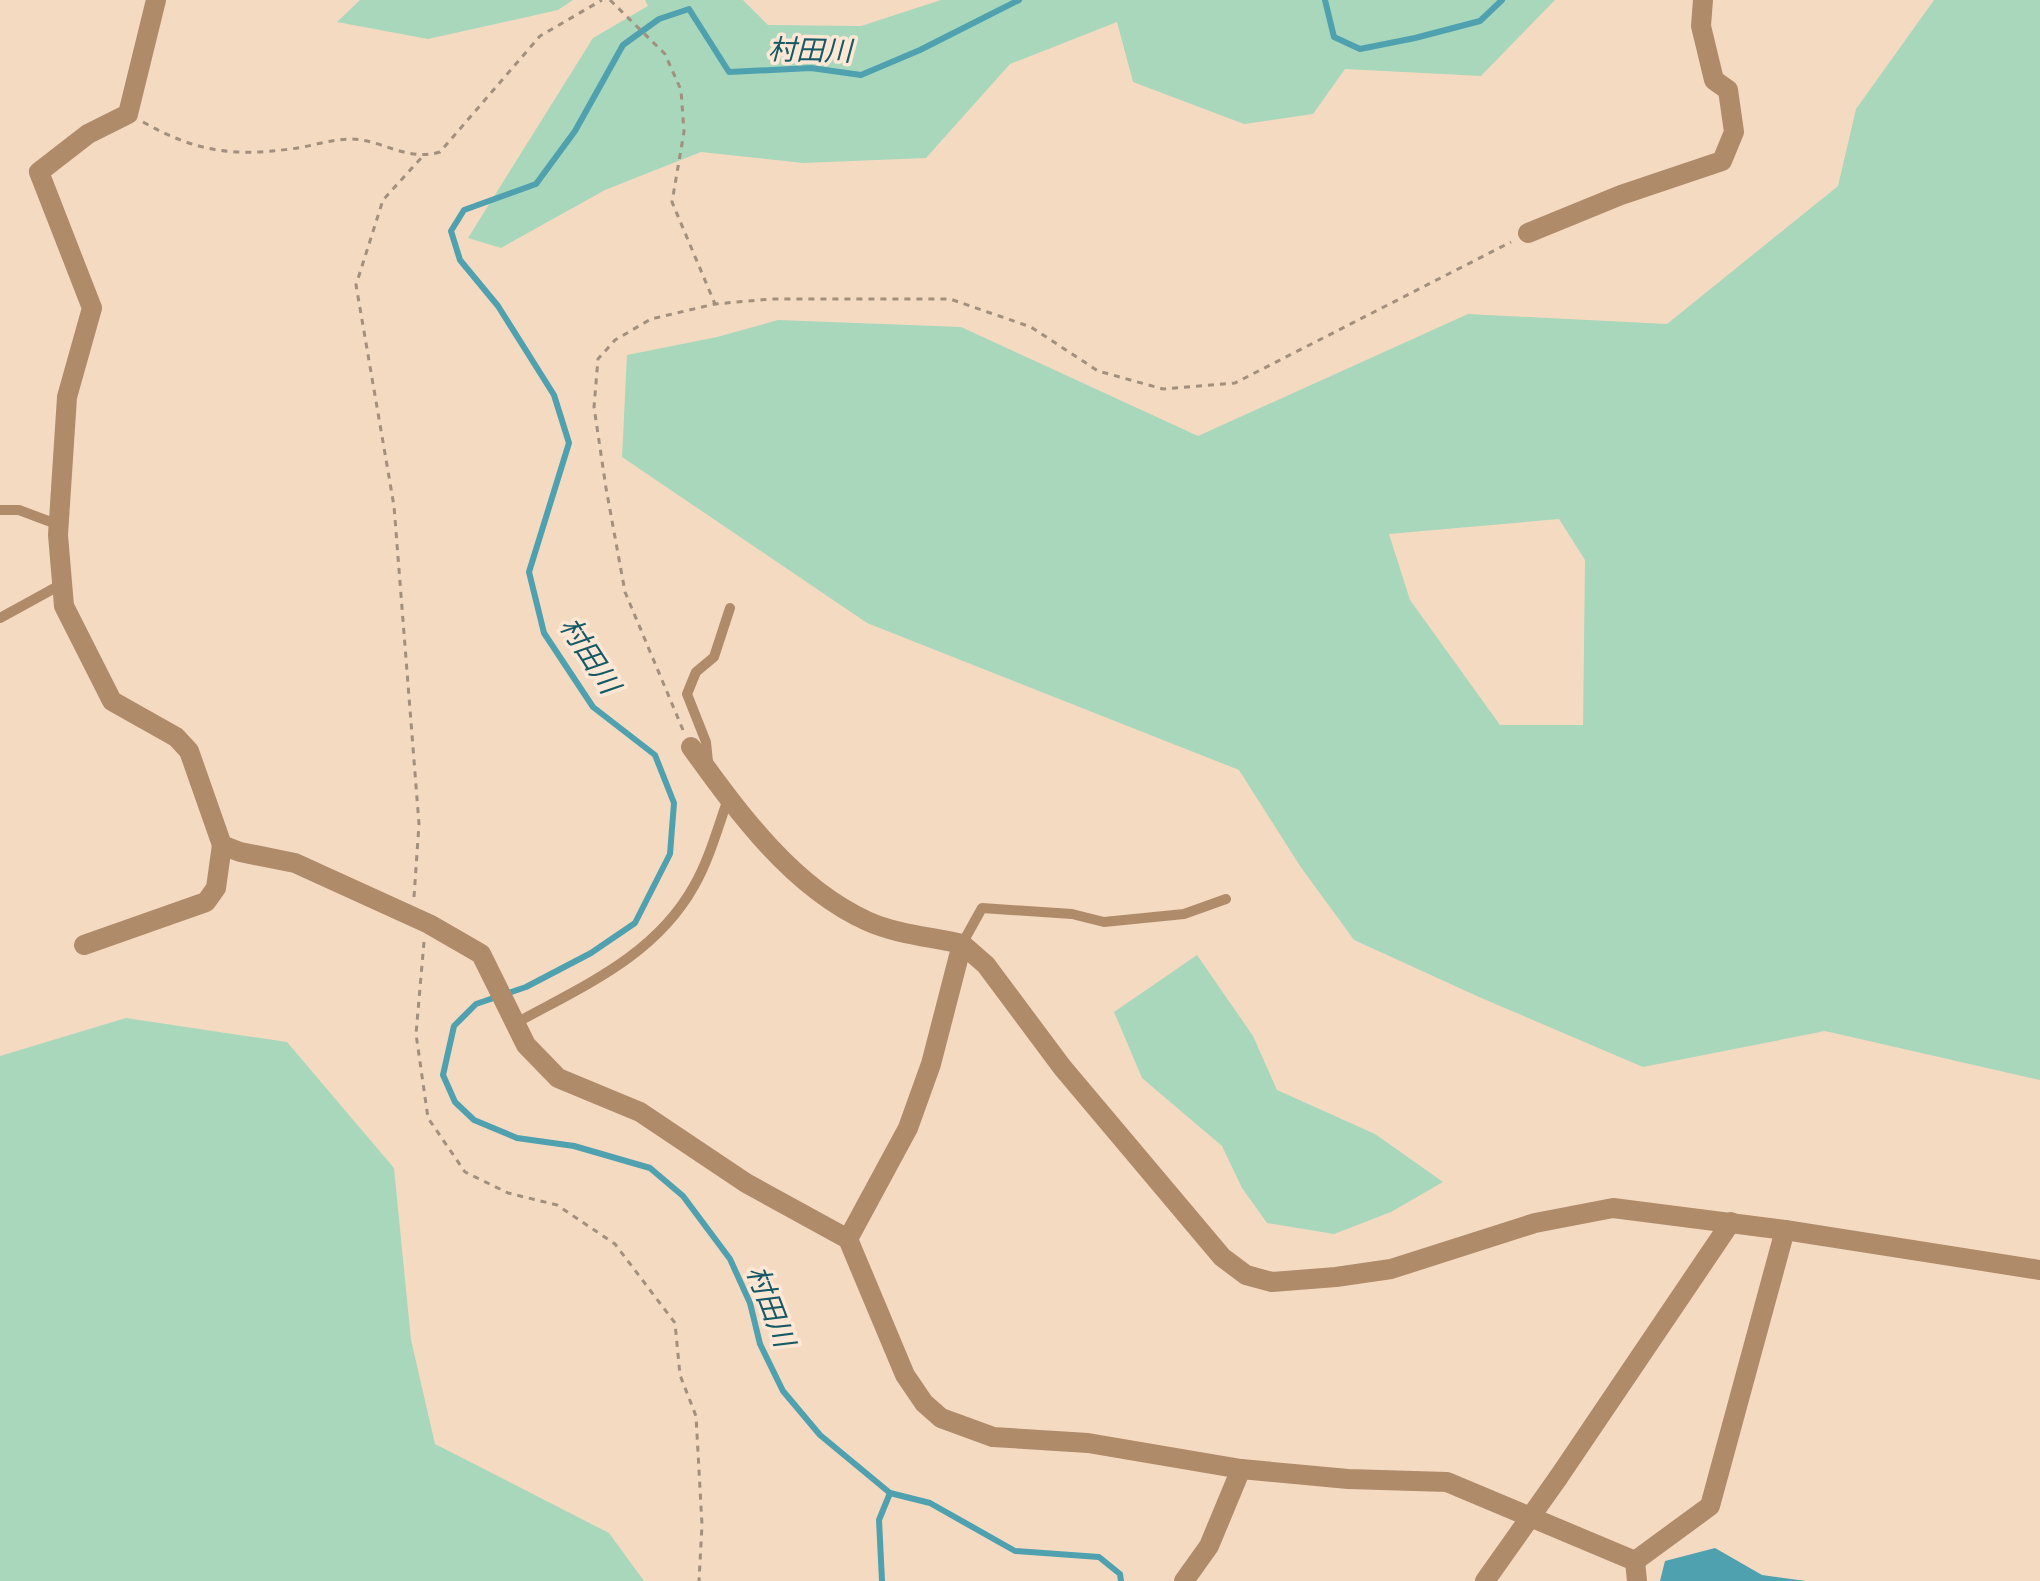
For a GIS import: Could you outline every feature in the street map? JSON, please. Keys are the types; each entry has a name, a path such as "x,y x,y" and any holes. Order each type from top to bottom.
{"street":[{"path":"84,945 206,902 216,888 222,845 189,751 176,737 112,701 64,606 62,584 59,525 67,397 92,308 39,172 88,134 128,114 156,0"},
{"path":"1528,233 1621,195 1722,161 1734,132 1728,90 1714,80 1701,26 1703,0"},
{"path":"691,747 728,799 820,894 869,922 962,944 986,965 1062,1067 1222,1257 1246,1275 1272,1282 1298,1282 1391,1269 1535,1223 1613,1208 1731,1222 2040,1270"},
{"path":"222,845 240,852 295,863 419,920 481,954 526,1045 558,1078 640,1112 746,1183 848,1239 905,1375 924,1403 941,1418 993,1437 1088,1443 1241,1469 1348,1479 1447,1482 1636,1571 1710,1506 1785,1230"},
{"path":"848,1239 908,1128 931,1064 962,944"},
{"path":"1485,1581 1731,1222"},
{"path":"1184,1581 1209,1546 1241,1469"}],"lane":[{"path":"0,510 19,510 59,525"},
{"path":"0,618 62,584"},
{"path":"709,772 706,742 687,694 696,672 714,657 730,608"},
{"path":"516,1023 631,960 663,931 695,885 728,799"},
{"path":"962,944 982,908 1072,914 1104,922 1184,914 1226,899"}],"path":[{"path":"128,114 178,142 213,152 288,150 352,139 422,157 440,152 540,36 602,0"},
{"path":"610,0 665,54 681,90 684,132 672,202 715,304"},
{"path":"422,157 383,200 356,285 394,506 419,824 416,1034 428,1118 465,1172 508,1193 557,1205 615,1244 675,1323 680,1375 696,1416 702,1525 699,1581"},
{"path":"691,747 625,592 594,407 598,359 615,340 651,319 715,304 771,299 950,299 1031,327 1098,371 1163,389 1235,383 1528,233"}],"green space":[{"path":"360,0 573,0 558,10 428,39 337,22"},
{"path":"645,0 743,0 768,25 861,26 941,0 1555,0 1481,76 1345,69 1313,114 1244,124 1133,82 1117,22 1010,64 926,158 803,163 701,152 605,190 501,248 468,238 593,38 648,6"},
{"path":"1934,0 2040,0 2040,1080 1825,1031 1643,1067 1479,997 1354,940 1300,866 1239,770 867,623 622,457 627,355 717,337 778,320 961,327 1198,436 1468,314 1667,324 1838,186 1856,109","holes":["1559,519 1585,560 1583,725 1500,725 1410,600 1389,534"]},
{"path":"1197,955 1253,1036 1277,1090 1375,1134 1443,1182 1391,1212 1334,1234 1267,1223 1242,1188 1222,1146 1142,1078 1114,1012"},
{"path":"126,1018 287,1042 394,1168 411,1340 435,1444 609,1533 644,1581 0,1581 0,1056"}],"water":[{"path":"1715,1548 1762,1575 1806,1581 1660,1581 1665,1561"}],"waterway":[{"name":"村田川","path":"1019,0 920,50 861,75 811,68 729,72 689,9 659,19 623,45 575,131 536,184 464,210 451,231 460,260 498,306 554,395 569,443 529,572 544,633 593,707 655,755 674,803 670,854 635,923 591,953 526,987 476,1004 454,1026 443,1075 455,1102 474,1120 517,1138 574,1146 650,1168 683,1196 730,1259 750,1303 760,1344 783,1391 820,1435 890,1493 930,1503 1015,1551 1099,1557 1120,1574 1121,1581"},
{"name":"村田川","path":"1325,0 1334,37 1360,49 1480,21 1502,0"},
{"name":"村田川","path":"882,1581 879,1520 890,1493"}]}
